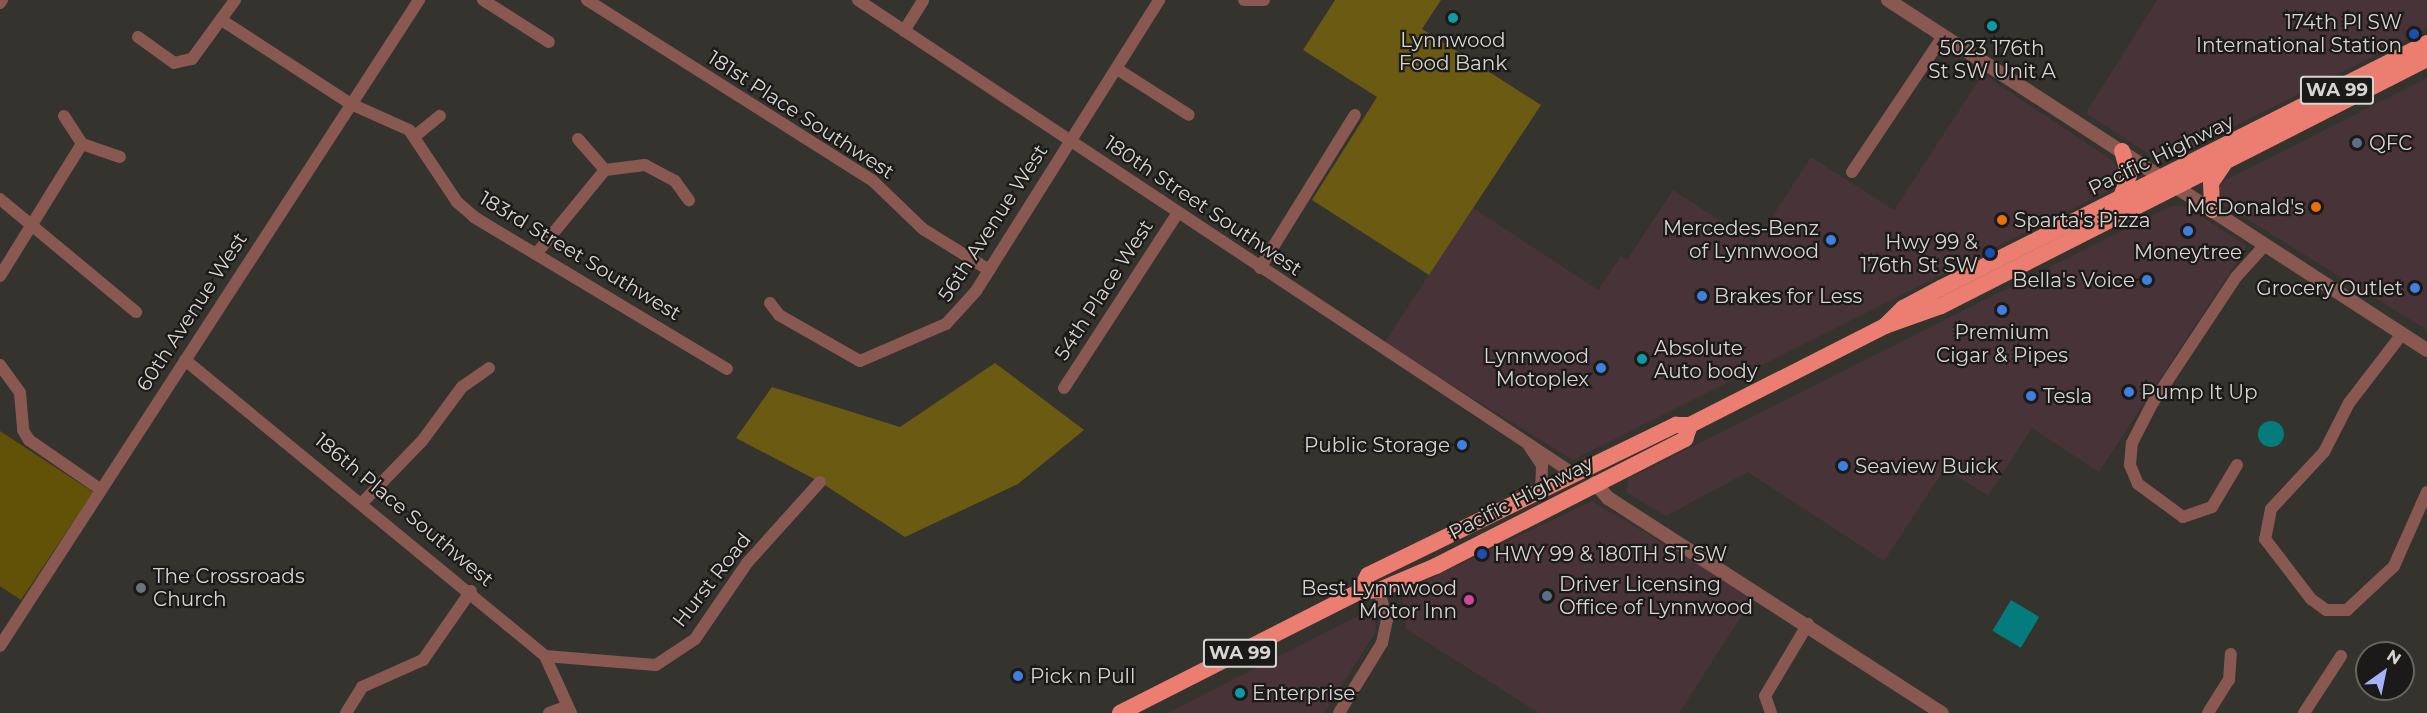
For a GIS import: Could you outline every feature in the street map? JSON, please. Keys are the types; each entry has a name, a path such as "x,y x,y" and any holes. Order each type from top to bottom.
{"highway":[{"name":"Pacific Highway","path":"1359,592 1368,575 1541,490 1676,425 1690,425 1885,326 1931,311 2427,43"},
{"name":"Pacific Highway","path":"1885,326 1903,308 2121,197 2226,162 2427,59"},
{"path":"2121,197 2129,175 2122,151"},
{"path":"2212,210 2211,183 2226,162"},
{"path":"1931,311 1938,300 1980,270"},
{"name":"Pacific Highway","path":"1120,713 1359,592 1379,590 1685,439 1690,425"},
{"path":"1595,483 1600,471 1627,448"},
{"path":"1514,523 1574,474"},
{"path":"1379,590 1400,560"}],"street":[{"path":"138,37 174,63 192,59 223,21 235,0"},
{"name":"60th Avenue West","path":"0,646 99,489 419,0"},
{"path":"483,0 549,42"},
{"name":"181st Place Southwest","path":"587,0 872,180 924,229 989,270"},
{"name":"180th Street Southwest","path":"858,0 1070,140 1177,214 1574,474"},
{"path":"904,30 923,0"},
{"name":"56th Avenue West","path":"770,303 779,315 844,357 866,361 946,324 989,270 1159,0"},
{"path":"1244,0 1264,0"},
{"path":"1888,0 2427,350"},
{"name":"183rd Street Southwest","path":"223,21 351,104 414,136 463,208 727,369"},
{"path":"1852,172 1943,36"},
{"path":"1117,69 1189,115"},
{"path":"1260,268 1355,114"},
{"path":"64,116 82,144 120,157"},
{"path":"414,136 440,116"},
{"path":"578,139 605,170"},
{"path":"0,276 82,144"},
{"path":"536,254 605,170 645,165 675,181 689,200"},
{"path":"0,199 136,312"},
{"name":"54th Place West","path":"1064,388 1177,214"},
{"path":"2237,465 2212,507 2183,517 2138,484 2130,465 2132,443 2152,404 2236,277 2265,245"},
{"path":"2403,334 2349,403 2324,452 2271,509 2265,539 2311,599 2326,610 2347,610 2394,566 2427,492"},
{"name":"186th Place Southwest","path":"185,360 363,502 471,591 545,656 570,709"},
{"path":"0,365 20,393 23,430 29,440 99,489"},
{"path":"363,502 422,441 462,387 489,368"},
{"path":"1527,443 1542,465 1541,490"},
{"path":"1617,472 1616,496 1622,505"},
{"name":"Hurst Road","path":"545,656 656,665 695,639 747,563 820,482"},
{"path":"1595,483 1622,505 1942,713"},
{"path":"1339,713 1382,643 1387,620 1379,590"},
{"path":"346,713 362,687 376,678 409,670 423,660 471,591"},
{"path":"1771,713 1766,696 1808,624"},
{"path":"2208,713 2229,680 2231,654"},
{"path":"2304,713 2341,656"},
{"path":"549,713 570,709"}],"shaded area":[{"path":"1335,0 1441,0 1422,29 1541,105 1429,275 1312,200 1377,97 1303,50"},
{"path":"2157,0 2427,0 2427,29 2169,159 2155,158 2086,113"},
{"path":"1983,74 2113,161 2121,175 2118,186 1573,460 1384,343 1473,208 1598,290 1621,256 1627,260 1673,190 1755,243 1811,157 1894,210"},
{"path":"2427,78 2427,330 2222,204 2218,190 2224,181"},
{"path":"2171,206 2186,206 2247,246 2099,472 2032,428 1988,496 1945,468 1884,561 1748,472 1666,516 1626,492 1628,479"},
{"path":"995,363 1084,430 1018,484 905,537 820,482 736,438 772,387 900,427"},
{"path":"0,431 93,492 21,600 0,586"},
{"path":"1592,501 1754,597 1679,713 1539,713 1406,629 1402,592"},
{"path":"1364,613 1375,616 1376,632 1324,713 1167,713"}],"water":[{"path":"2271,421 2280,425 2284,434 2280,443 2271,447 2262,443 2258,434 2262,425"},
{"path":"2011,600 2039,617 2021,648 1992,631"}],"place":[{"name":"Lynnwood Food Bank","path":"1453,18"},
{"name":"5023 176th St SW Unit A","path":"1992,26"},
{"name":"174th Pl SW International Station","path":"2414,34"},
{"name":"QFC","path":"2357,143"},
{"name":"McDonald's","path":"2316,207"},
{"name":"Sparta's Pizza","path":"2002,220"},
{"name":"Moneytree","path":"2188,231"},
{"name":"Mercedes-Benz of Lynnwood","path":"1831,240"},
{"name":"Hwy 99 & 176th St SW","path":"1990,253"},
{"name":"Bella's Voice","path":"2147,280"},
{"name":"Grocery Outlet","path":"2415,288"},
{"name":"Brakes for Less","path":"1702,296"},
{"name":"Premium Cigar & Pipes","path":"2002,310"},
{"name":"Absolute Auto body","path":"1642,359"},
{"name":"Lynnwood Motoplex","path":"1601,368"},
{"name":"Pump It Up","path":"2129,392"},
{"name":"Tesla","path":"2031,396"},
{"name":"Public Storage","path":"1462,445"},
{"name":"Seaview Buick","path":"1843,466"},
{"name":"HWY 99 & 180TH ST SW","path":"1482,554"},
{"name":"The Crossroads Church","path":"141,588"},
{"name":"Driver Licensing Office of Lynnwood","path":"1547,596"},
{"name":"Best Lynnwood Motor Inn","path":"1469,600"},
{"name":"Pick n Pull","path":"1018,676"},
{"name":"Enterprise","path":"1240,693"}]}
